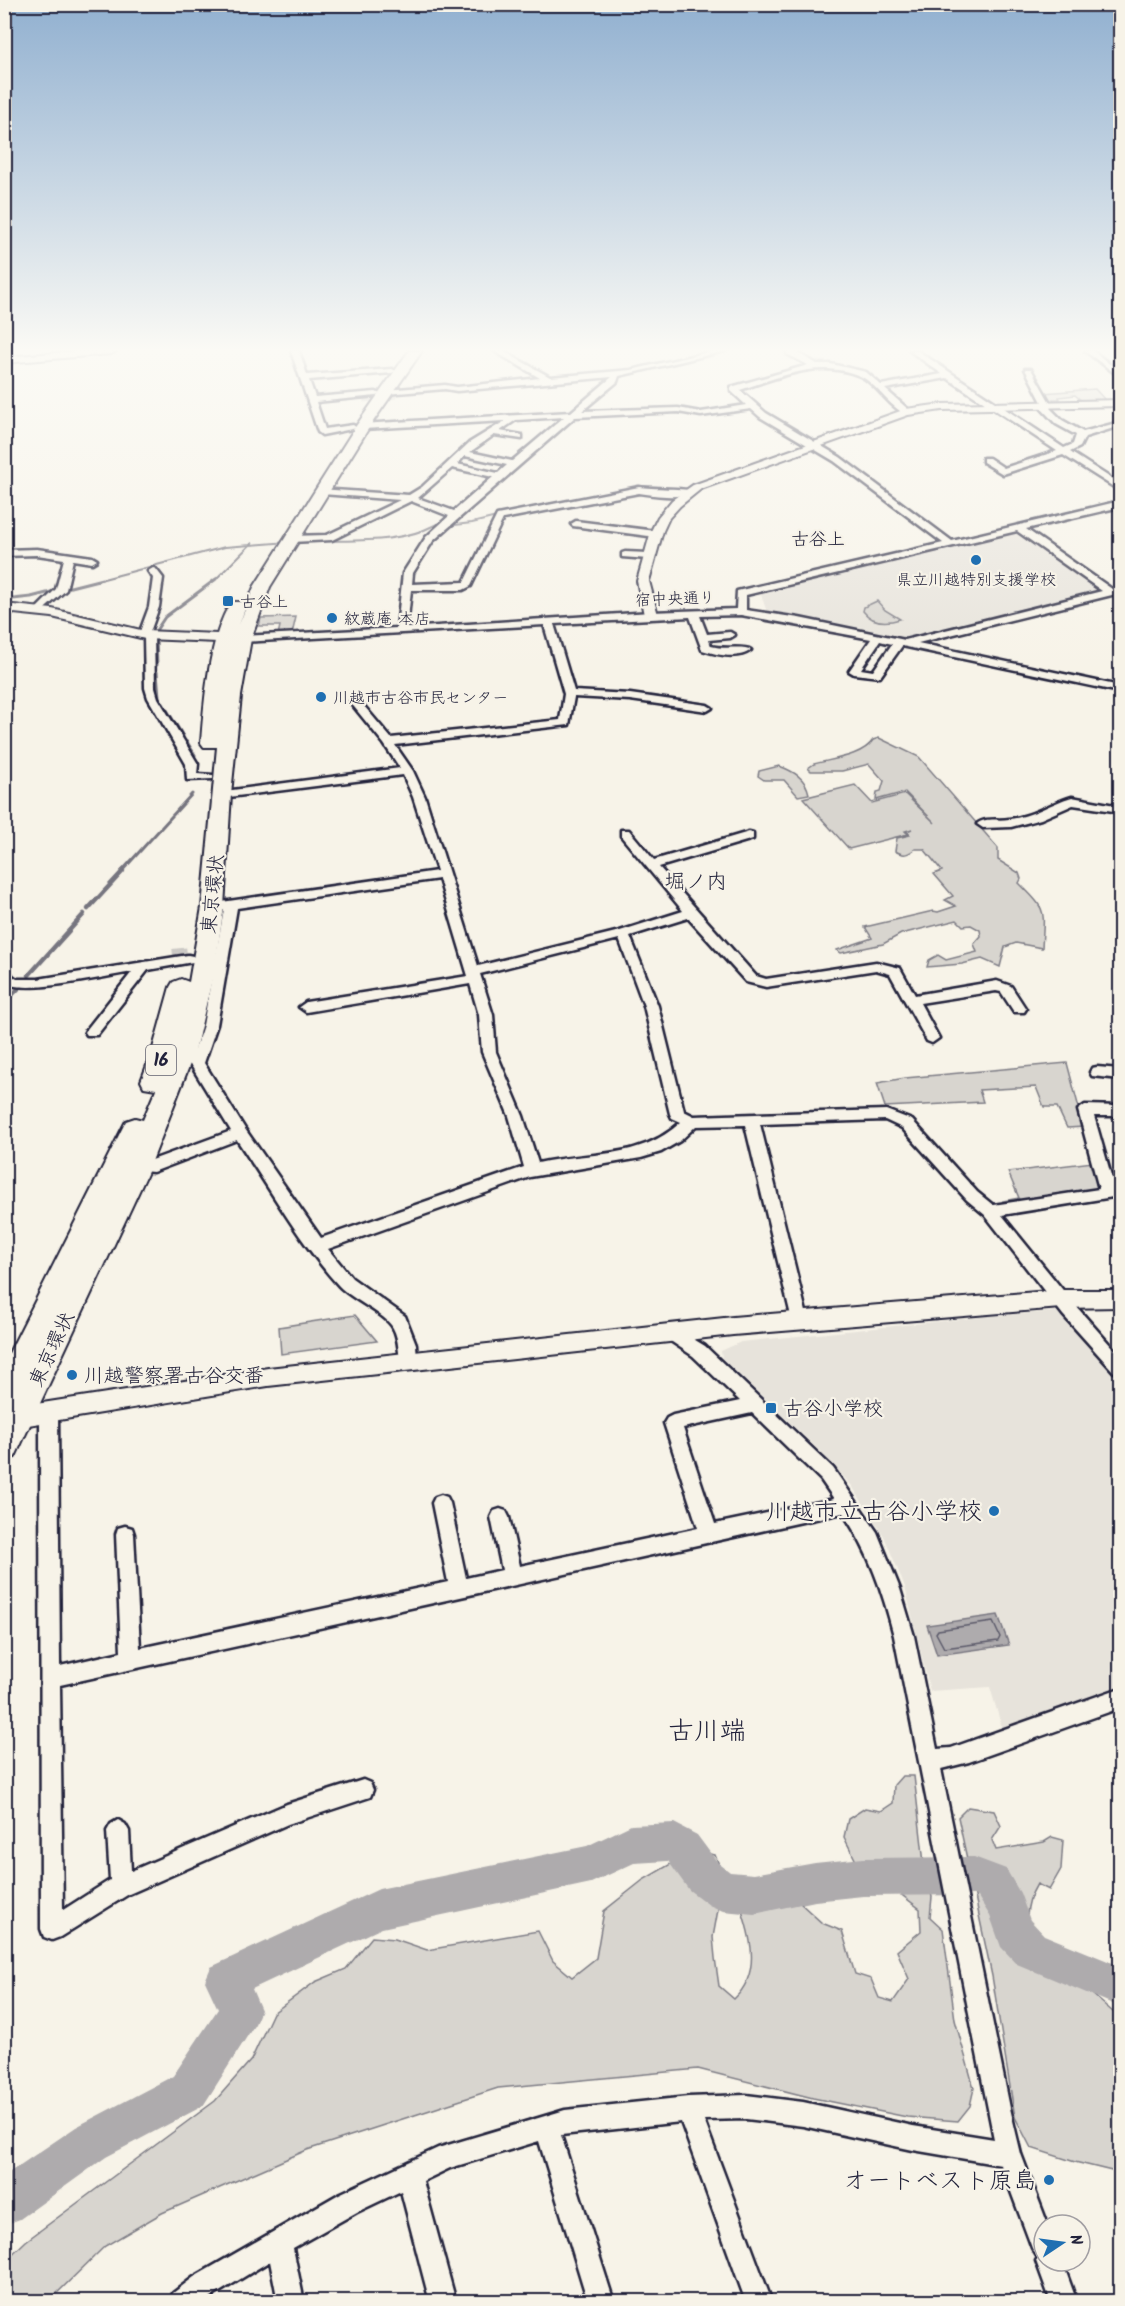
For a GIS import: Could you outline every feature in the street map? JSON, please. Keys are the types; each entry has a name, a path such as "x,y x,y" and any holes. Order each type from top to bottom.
{"highway":[{"name":"東京環状","path":"233,639 238,604 260,565 336,459"},
{"name":"東京環状","path":"9,1410 137,1166 190,1057 203,971 222,906 215,786 213,698 233,639 340,459"},
{"name":"東京環状","path":"4,1448 9,1410 131,1138 164,1052 181,957 197,909 215,786"}],"street":[{"path":"291,539 329,538 411,498 425,489 457,459"},
{"path":"490,459 511,463"},
{"path":"402,631 408,573 429,539 516,459"},
{"path":"405,587 464,587 468,584 497,520 501,517 639,490 660,493 688,491 775,459"},
{"path":"836,459 951,544"},
{"path":"986,460 1004,471 1043,459"},
{"path":"1074,459 1120,488"},
{"path":"450,465 497,475"},
{"path":"322,491 411,498 455,515"},
{"path":"651,615 643,581 648,556 664,517 688,491"},
{"path":"741,612 741,593 1120,504"},
{"path":"576,524 656,534"},
{"path":"1019,528 1116,592"},
{"path":"4,553 37,552 92,560"},
{"path":"625,555 648,556"},
{"path":"39,611 61,590 69,557"},
{"path":"153,571 158,578 158,593 154,598 152,621 146,635 150,688 153,698 192,764 191,778 215,786 407,771"},
{"path":"878,638 854,671 876,675 903,642 1116,592"},
{"path":"4,608 39,611 146,635 181,639 233,639"},
{"name":"宿中央通り","path":"233,639 741,612 903,642 1120,689"},
{"path":"693,613 704,637 706,648 723,653 746,650"},
{"path":"388,742 565,723 569,694 548,622"},
{"path":"704,637 730,635"},
{"path":"569,694 630,697 707,708"},
{"path":"355,702 388,742 407,771 419,797 475,975 486,1016 489,1052 516,1116 532,1170"},
{"path":"983,824 1028,818 1072,801 1120,809"},
{"path":"624,833 691,913 751,979 766,983 876,966 895,971 932,1038"},
{"path":"651,865 749,836"},
{"path":"222,906 444,874"},
{"path":"306,1007 475,975 691,913"},
{"path":"623,934 651,1006 677,1114 692,1121 886,1115 907,1124 972,1196 990,1211 1120,1367"},
{"path":"4,974 14,983 38,983 144,966 181,957"},
{"path":"38,983 57,975 181,957"},
{"path":"92,1032 144,966"},
{"path":"911,1000 997,986 1006,989 1019,1009"},
{"path":"190,1057 318,1247 346,1283 399,1321 408,1344 409,1362"},
{"path":"1097,1072 1120,1074"},
{"path":"990,1211 1114,1192 1085,1110 1120,1111"},
{"path":"751,1119 800,1320"},
{"path":"318,1247 329,1241 532,1170 628,1157 654,1148 679,1135 692,1121"},
{"path":"137,1166 153,1166 240,1133"},
{"path":"9,1410 49,1412 268,1377 800,1320 1061,1299 1120,1299"},
{"path":"672,1333 699,1351 827,1474 870,1538 891,1589 904,1636 927,1760 1009,2154 1032,2216"},
{"path":"709,1534 673,1422 756,1405"},
{"path":"49,1412 52,1929 121,1887 287,1814 363,1790"},
{"path":"441,1503 459,1589"},
{"path":"52,1677 848,1504"},
{"path":"500,1518 513,1577"},
{"path":"125,1534 131,1660"},
{"path":"927,1760 951,1758 1120,1698"},
{"path":"118,1832 121,1887"},
{"path":"182,2301 202,2286 348,2203 447,2157 566,2122 688,2109 746,2107 803,2114 913,2138 1009,2154"},
{"path":"688,2109 759,2301"},
{"path":"547,2127 601,2301"},
{"path":"409,2175 443,2301"},
{"path":"279,2242 291,2301"},
{"path":"1054,2273 1064,2301"}],"shaded area":[{"name":"県立川越特別支援学校","path":"1020,530 1105,590 1065,602 1058,601 907,640 767,612 759,589"},
{"path":"877,601 885,610 900,619 880,621 871,618 863,611 864,607"},
{"path":"296,617 292,634 278,635 280,626 259,626 261,618"},
{"path":"879,738 919,757 998,848 998,860 1019,873 1021,879 1019,883 1042,911 1042,948 1016,943 1005,947 1000,967 982,959 962,964 927,967 929,960 938,955 946,960 977,952 974,944 981,936 980,930 971,925 963,926 957,920 901,934 883,944 841,953 837,950 872,938 865,927 956,906 945,900 953,896 934,874 942,871 924,849 915,849 905,854 895,851 897,838 910,835 907,831 912,829 905,831 908,834 849,849 803,798 855,785 872,803 905,794 935,823 905,792 876,800 877,792 881,791 884,781 869,764 842,771 811,771 808,768 814,764 855,753"},
{"path":"779,766 798,776 805,784 809,794 798,796 784,780 764,780 758,776 759,771"},
{"path":"1067,1063 1084,1127 1067,1128 1057,1107 1044,1107 1036,1087 979,1090 983,1102 885,1107 877,1083 905,1078"},
{"path":"1093,1162 1100,1188 1098,1191 1005,1204 1003,1201 1019,1198 1008,1172"},
{"name":"川越市立古谷小学校","path":"1061,1311 1120,1376 1120,1690 1003,1731 990,1687 930,1691 905,1587 884,1536 852,1486 821,1452 722,1358 721,1351 741,1342 1000,1315"},
{"path":"355,1315 377,1341 281,1354 279,1327"},
{"path":"902,1776 914,1776 924,1863 932,1897 930,1917 943,1929 955,2020 974,2088 970,2106 958,2121 907,2117 813,2098 698,2069 498,2088 307,2150 162,2213 105,2246 49,2301 5,2301 5,2261 26,2241 215,2101 251,2060 273,2013 315,1982 346,1969 372,1937 395,1939 427,1950 538,1931 553,1961 572,1977 596,1958 604,1911 643,1880 693,1851 715,1855 724,1877 713,1937 719,1986 734,1999 748,1979 751,1968 751,1945 742,1911 761,1897 788,1892 822,1923 842,1931 855,1974 871,1979 879,1998 893,2002 909,1979 897,1951 921,1931 920,1909 891,1887 869,1887 844,1837 848,1819 865,1808 881,1811 893,1803 894,1785"},
{"path":"968,1807 994,1811 1001,1826 992,1840 996,1850 1044,1842 1052,1837 1063,1840 1061,1869 1049,1890 1037,1884 1028,1906 1028,1925 1043,1965 1085,1988 1120,2018 1120,2173 1031,2148 1015,2117 992,1976 958,1817"}],"water":[{"path":"998,1615 1009,1645 937,1655 927,1625"}],"waterway":[{"path":"321,541 394,538 422,531 454,513 506,466"},
{"path":"446,526 472,523 538,507"},
{"path":"250,545 289,542"},
{"path":"96,581 225,547 250,545"},
{"path":"216,579 250,545"},
{"path":"4,600 31,597 102,579"},
{"path":"155,632 165,617 216,579"},
{"path":"156,639 157,665"},
{"path":"157,672 159,697 183,736"},
{"path":"187,742 195,755"},
{"path":"121,872 192,794"},
{"path":"88,909 123,871"},
{"path":"29,975 84,914"},
{"path":"4,965 12,974"},
{"path":"4,1003 19,988"},
{"path":"4,2203 91,2142 188,2091 241,2010 225,1981 379,1909 591,1864 631,1844 674,1842 683,1849 703,1876 723,1891 754,1894 815,1882 863,1877 974,1876 992,1883 1006,1907 1015,1933 1031,1950 1073,1965 1120,1987"}],"tunnel":[{"path":"173,956 212,952"}],"place":[{"name":"県立川越特別支援学校","path":"976,560"},
{"name":"古谷上","path":"228,601"},
{"name":"紋蔵庵 本店","path":"332,618"},
{"name":"川越市古谷市民センター","path":"321,697"},
{"name":"川越警察署古谷交番","path":"72,1375"},
{"name":"古谷小学校","path":"771,1408"},
{"name":"川越市立古谷小学校","path":"994,1511"},
{"name":"オートベスト原島","path":"1049,2180"}],"district":[{"name":"古谷上","path":"818,539"},
{"name":"堀ノ内","path":"696,881"},
{"name":"古川端","path":"707,1730"}]}
